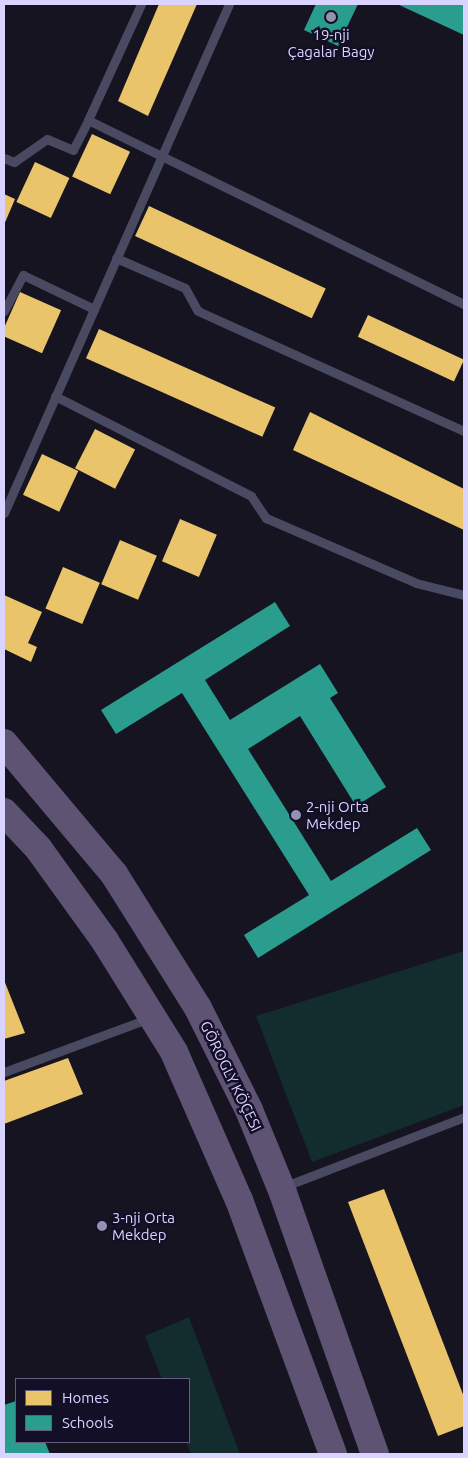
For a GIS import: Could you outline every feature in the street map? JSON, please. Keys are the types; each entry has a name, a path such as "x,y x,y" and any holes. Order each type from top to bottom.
{"main road":[{"name":"GÖROGLY KÖÇESI","path":"4,743 114,874 198,1008 249,1110 280,1188 376,1454"},
{"path":"4,812 38,848 105,941 174,1052 239,1200 333,1454"}],"lane":[{"path":"4,158 14,162 47,139 73,150 140,4"},
{"path":"4,513 229,4"},
{"path":"88,120 464,304"},
{"path":"116,258 185,288 198,311 464,431"},
{"path":"4,311 23,275 94,309"},
{"path":"55,396 252,496 266,518 416,583 464,595"},
{"path":"4,1072 152,1018"},
{"path":"280,1188 464,1117"}],"green space":[{"path":"464,951 464,1105 312,1162 256,1016"},
{"path":"189,1317 240,1454 191,1454 186,1443 190,1443 190,1378 162,1378 145,1336"}],"building: Homes":[{"path":"159,4 197,4 148,116 118,101"},
{"path":"92,134 130,152 110,194 72,177"},
{"path":"35,162 69,178 51,218 16,202"},
{"path":"4,194 15,199 4,225"},
{"path":"149,206 326,288 312,318 135,236"},
{"path":"20,292 61,310 42,353 4,336 4,328"},
{"path":"368,315 464,360 454,382 358,337"},
{"path":"99,329 275,408 262,437 86,358"},
{"path":"310,412 464,489 464,530 293,450"},
{"path":"95,429 135,449 115,489 75,468"},
{"path":"42,454 78,471 59,512 23,495"},
{"path":"180,519 217,535 199,577 162,561"},
{"path":"120,540 157,556 138,600 101,584"},
{"path":"63,567 100,583 82,624 45,608"},
{"path":"4,595 42,612 28,643 37,647 31,662 4,649"},
{"path":"4,980 25,1033 4,1039"},
{"path":"68,1058 83,1094 4,1124 4,1081"},
{"path":"384,1189 464,1397 464,1426 438,1436 348,1202"}],"building: Schools":[{"name":"19-nji Çagalar Bagy","path":"316,4 358,4 338,46 304,30"},
{"name":"19-nji Çagalar Bagy","path":"397,4 464,4 464,35"},
{"path":"275,602 290,626 205,680 230,720 320,664 338,693 330,698 386,787 356,806 300,716 248,749 331,881 417,828 431,850 258,958 244,935 309,895 182,693 116,734 101,710"},
{"path":"15,1401 15,1443 45,1443 50,1454 4,1454 4,1405"}],"place":[{"name":"19-nji Çagalar Bagy","path":"331,17"},
{"name":"2-nji Orta Mekdep","path":"296,815"},
{"name":"3-nji Orta Mekdep","path":"102,1226"}]}
